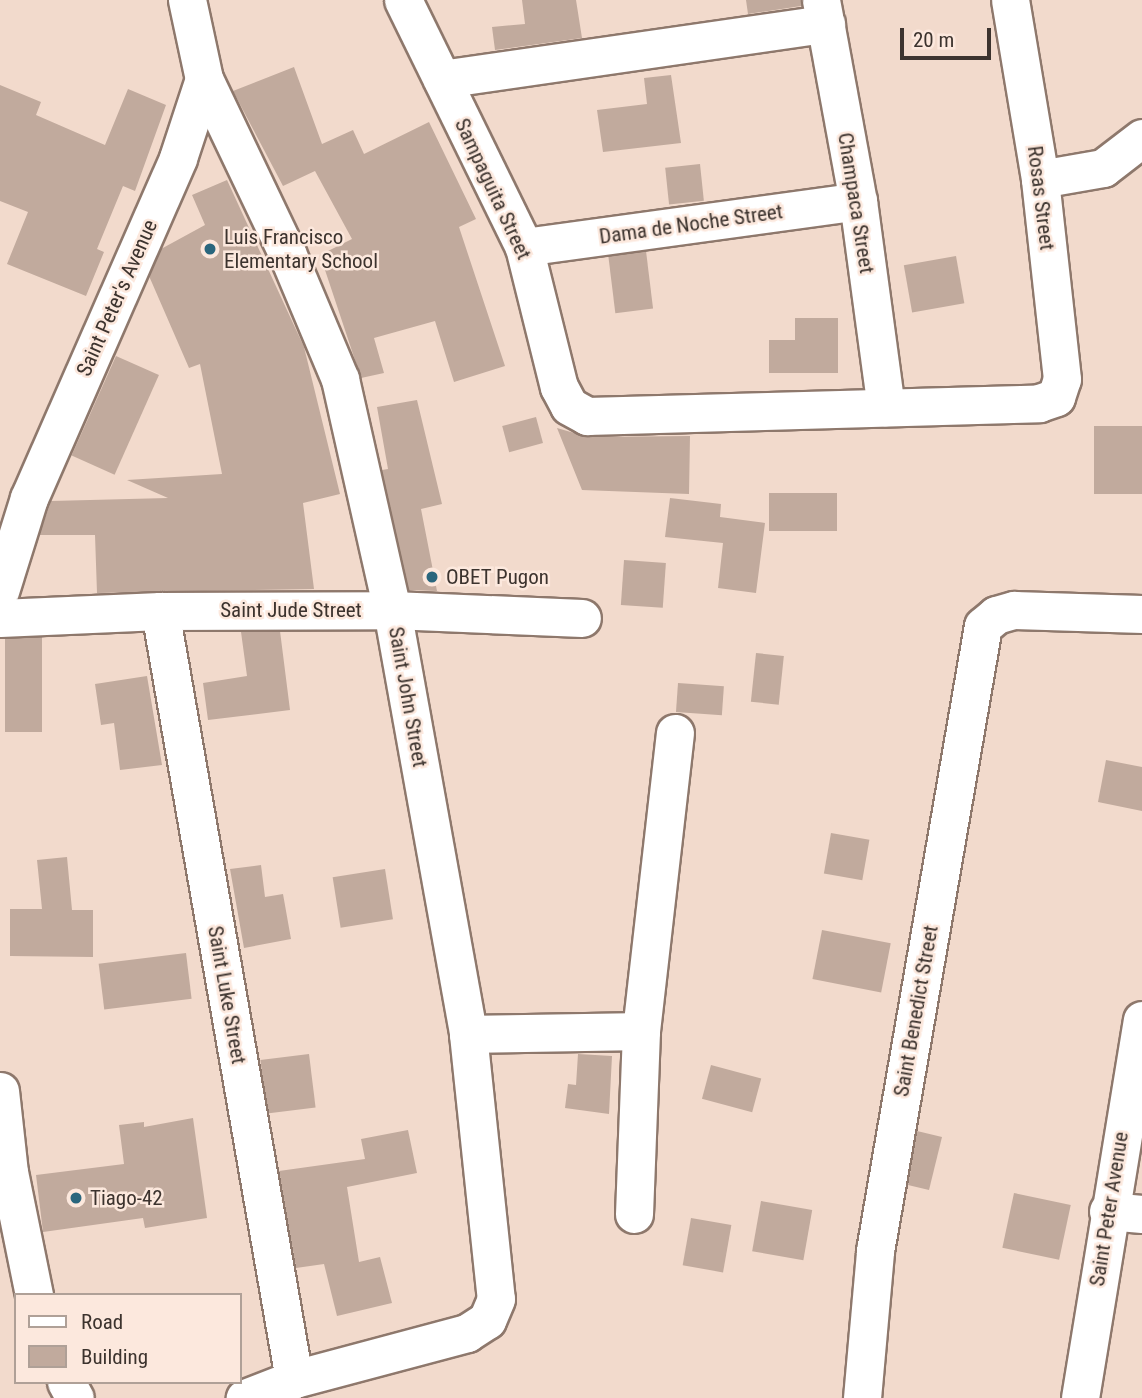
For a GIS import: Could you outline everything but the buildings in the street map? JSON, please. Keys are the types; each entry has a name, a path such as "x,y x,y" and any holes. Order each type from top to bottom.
{"street":[{"path":"187,0 204,79"},
{"name":"Sampaguita Street","path":"403,0 524,247 559,387 569,406 587,416 886,407"},
{"name":"Rosas Street","path":"886,407 1039,403 1056,397 1062,379 1040,179 1010,0"},
{"path":"442,79 823,12"},
{"name":"Champaca Street","path":"823,12 858,201 886,407"},
{"name":"Saint Peter's Avenue","path":"0,591 29,498 178,158 204,79"},
{"name":"Saint John Street","path":"204,79 288,253 340,379 392,610 468,1034 496,1299 486,1320 467,1333 294,1379"},
{"path":"1040,179 1103,168 1142,138"},
{"name":"Dama de Noche Street","path":"524,247 858,201"},
{"name":"Saint Jude Street","path":"0,618 160,611 392,610 582,618"},
{"name":"Saint Benedict Street","path":"862,1398 874,1251 983,626 996,615 1014,610 1142,614"},
{"name":"Saint Luke Street","path":"160,611 294,1379"},
{"path":"634,1214 641,1031 675,733"},
{"name":"Saint Peter Avenue","path":"1080,1398 1125,1212 1142,1020"},
{"path":"468,1034 641,1031"},
{"path":"0,1091 9,1172 34,1293"},
{"path":"245,1398 294,1379"}],"place":[{"name":"Luis Francisco Elementary School","path":"210,249"},
{"name":"OBET Pugon","path":"432,577"},
{"name":"Tiago-42","path":"76,1198"}]}
